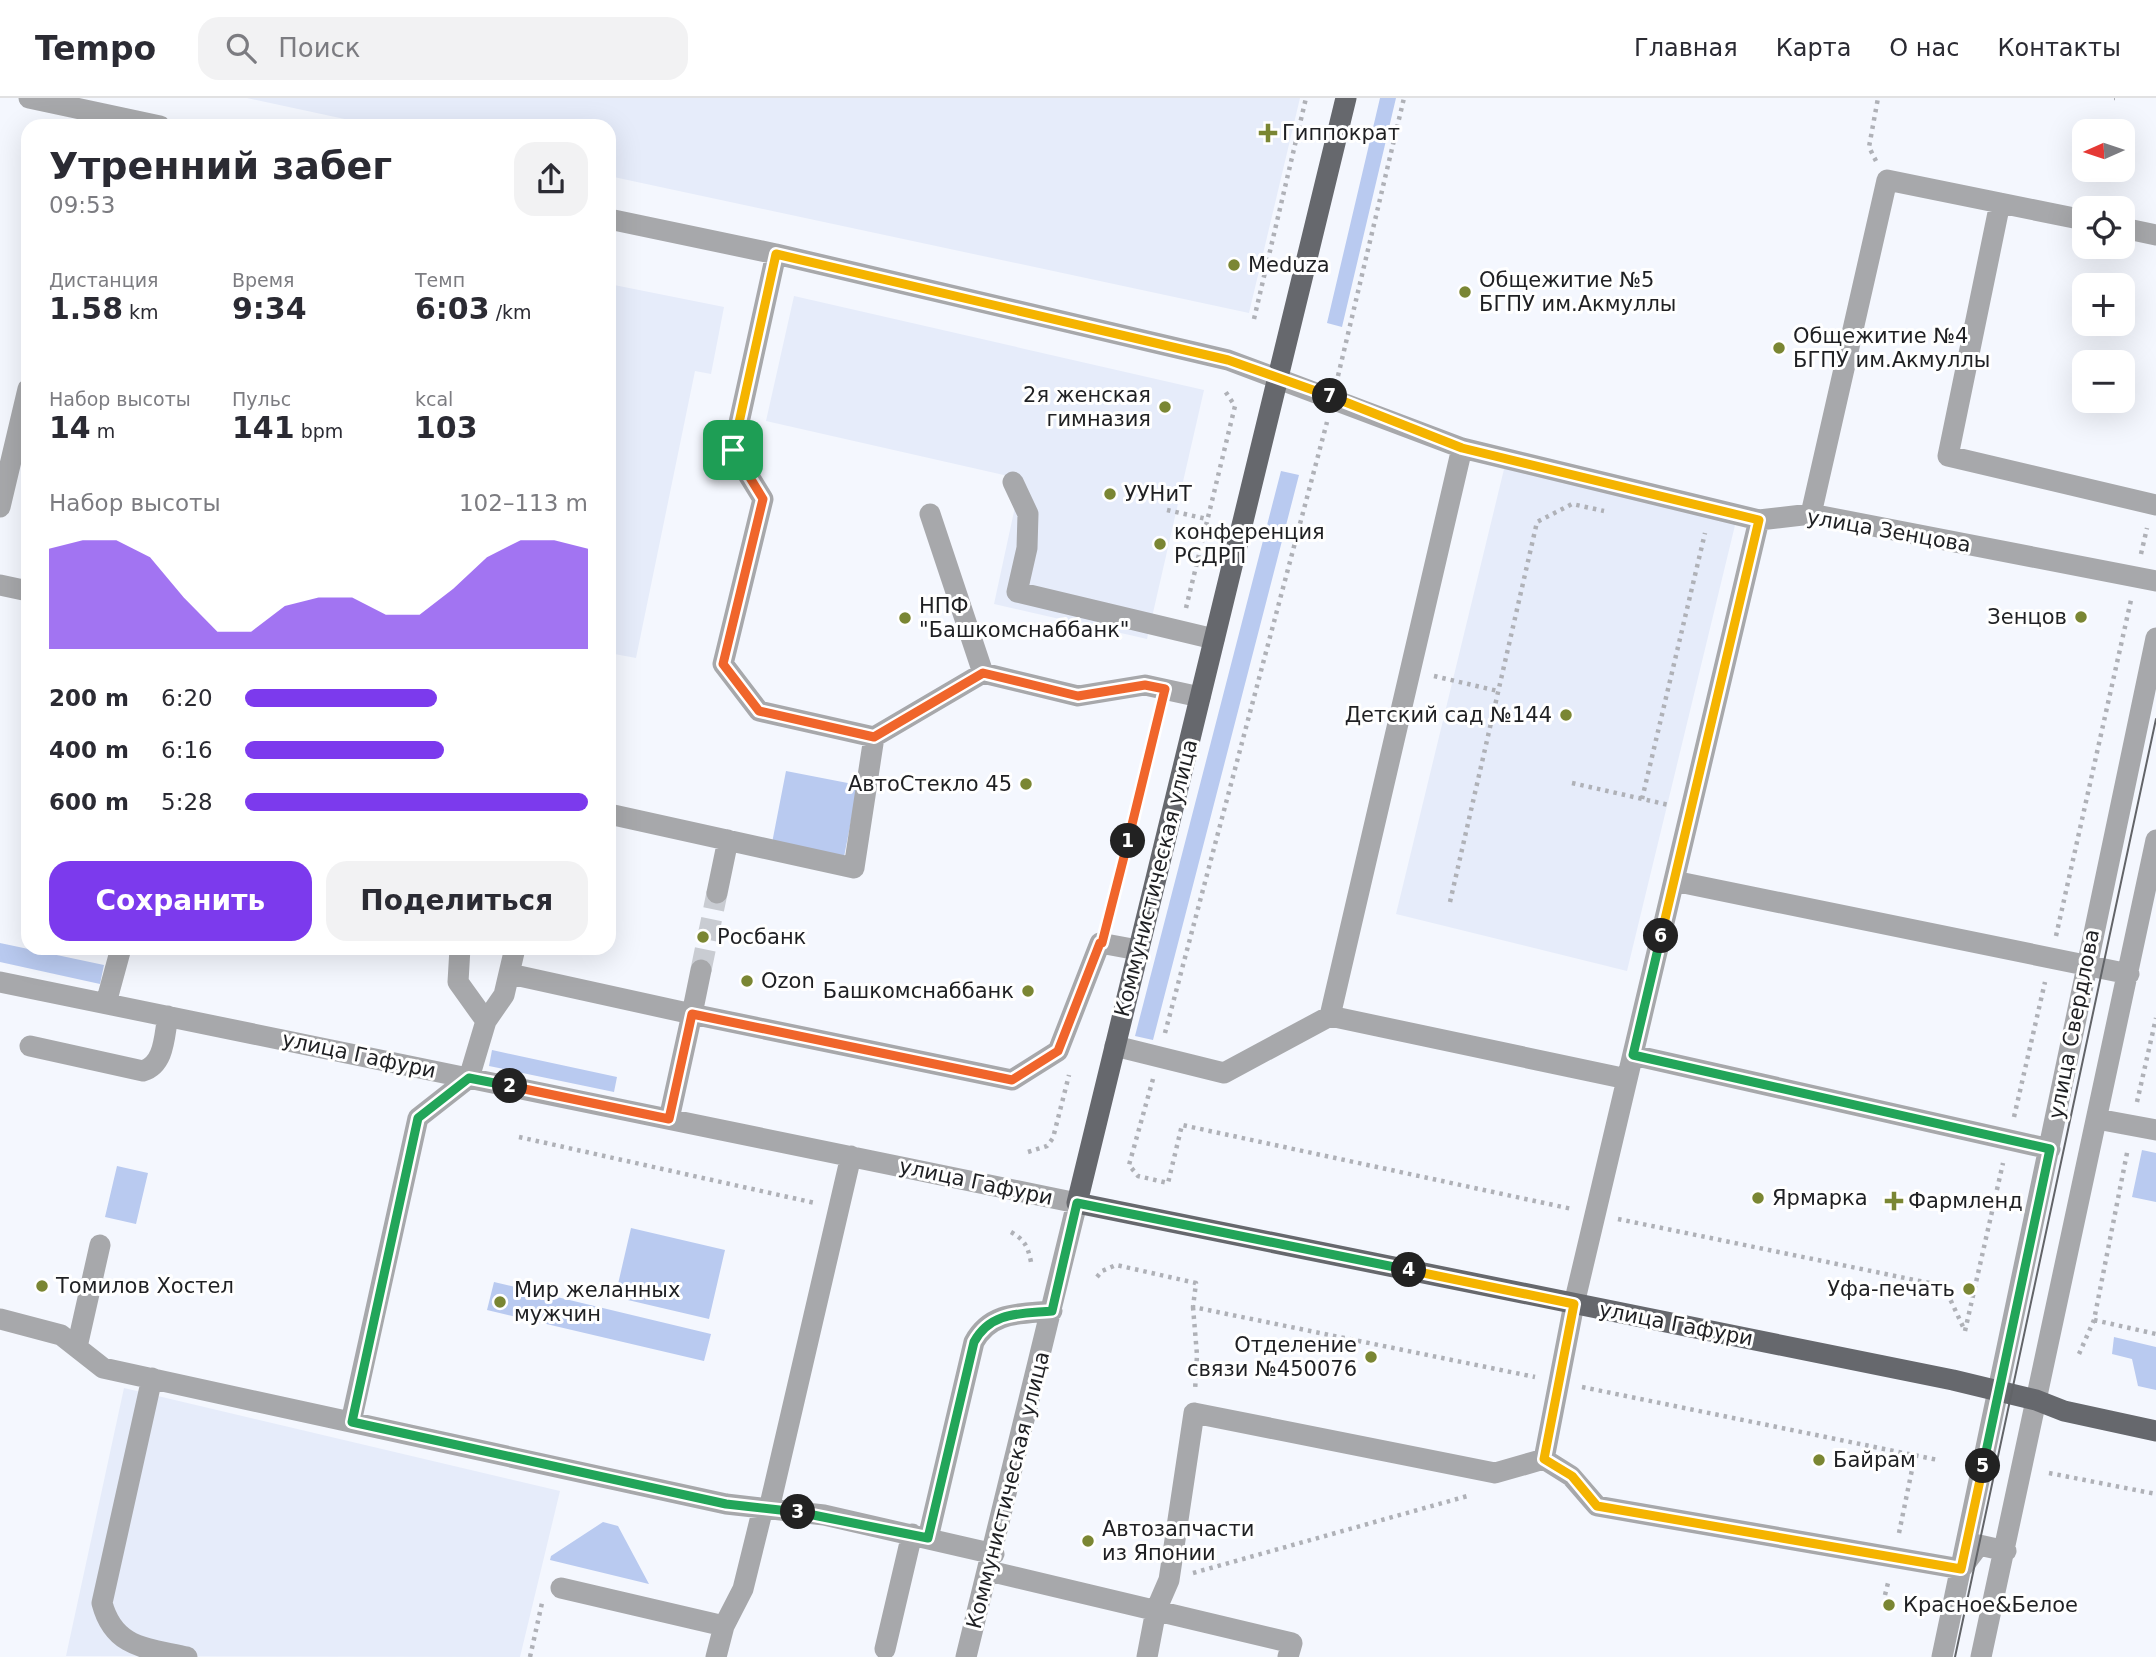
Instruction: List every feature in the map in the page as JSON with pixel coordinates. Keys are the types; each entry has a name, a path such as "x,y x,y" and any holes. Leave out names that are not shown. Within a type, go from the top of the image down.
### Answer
{"main road":[{"name":"Коммунистическая улица","path":"1077,1203 1346,98"},
{"name":"улица Гафури","path":"1077,1203 1999,1391 2036,1400 2064,1411 2156,1431"}],"street":[{"path":"29,98 127,119"},
{"path":"1811,514 1887,180 2072,218"},
{"path":"2000,203 1948,456 2154,504"},
{"name":"улица Зенцова","path":"616,220 776,254 1228,360 1333,397 1462,448 1759,520 1811,514 2146,579"},
{"path":"2135,230 2156,234"},
{"path":"776,254 733,450 756,506 723,664 759,711 874,737 983,673 1076,701 1116,689 1145,685 1200,697"},
{"path":"0,506 21,418"},
{"path":"1330,1016 1462,448"},
{"path":"1013,482 1028,514 1027,548 1017,593 1214,639"},
{"path":"930,514 983,673"},
{"path":"1544,1459 1574,1304 1759,520"},
{"path":"0,585 21,590"},
{"name":"улица Свердлова","path":"1942,1657 2156,638"},
{"path":"616,816 853,868 874,737"},
{"path":"718,893 728,840"},
{"name":"улица Свердлова","path":"1981,1657 2006,1551 2156,840"},
{"path":"1674,881 2129,974"},
{"path":"510,974 1012,1080 1058,1051 1100,943 1139,950"},
{"path":"106,1003 119,955"},
{"path":"460,955 458,982 486,1021"},
{"path":"352,1422 418,1118 469,1078 486,1021 503,999 514,955"},
{"path":"669,1119 701,970"},
{"name":"улица Гафури","path":"0,982 1077,1203"},
{"path":"30,1045 143,1071 160,1058 169,1016"},
{"path":"1115,1046 1224,1073 1330,1016 1627,1079"},
{"path":"1633,1055 2050,1149"},
{"path":"2097,1119 2156,1130"},
{"path":"716,1657 724,1626 743,1589 766,1508 851,1156"},
{"name":"Коммунистическая улица","path":"967,1657 1077,1203"},
{"path":"77,1347 100,1245"},
{"path":"885,1649 920,1536 974,1342 983,1327 999,1317 1052,1311"},
{"path":"0,1319 52,1331 103,1368 726,1504 815,1514 920,1536 992,1562 1156,1610 1292,1643 1288,1657"},
{"path":"152,1378 102,1603 106,1618 123,1639 133,1644 187,1657"},
{"path":"1147,1657 1156,1610 1169,1580 1194,1413 1495,1473 1544,1459 1572,1476 1597,1506 1893,1559 1961,1569 1979,1545 2006,1551"},
{"path":"561,1588 724,1626"}],"path":[{"path":"1254,319 1306,98"},
{"path":"1404,98 1333,397 1129,1165 1138,1176 1168,1183 1182,1125 1944,1286 1965,1331 2051,959 2146,579 2154,504"},
{"path":"1878,98 1869,147 1887,180"},
{"path":"1180,630 1235,406 1223,388"},
{"path":"1450,902 1536,522 1572,504 1612,513"},
{"path":"1167,510 1208,519"},
{"path":"1642,799 1707,533 1694,530"},
{"path":"1412,670 1498,691"},
{"path":"1102,943 1165,689"},
{"path":"1572,783 1690,810"},
{"path":"2079,1354 2094,1320 2156,1018"},
{"path":"1028,1152 1047,1146 1053,1138 1069,1073"},
{"path":"519,1137 839,1209"},
{"path":"1011,1232 1021,1238 1028,1248 1031,1262"},
{"path":"1097,1277 1102,1271 1116,1265 1196,1283"},
{"path":"1193,1307 1197,1355 1194,1413"},
{"path":"2094,1320 2156,1334"},
{"path":"1885,1595 1915,1455"},
{"path":"2049,1474 2156,1494"},
{"path":"1169,1580 1477,1494"},
{"path":"530,1657 545,1591 552,1586 561,1588"}],"shaded area":[{"path":"247,98 1300,98 1249,313 616,177 616,119 344,119"},
{"path":"1380,98 1396,98 1342,327 1327,323"},
{"path":"616,285 724,307 711,374 695,371 636,658 616,654"},
{"path":"794,296 1204,390 1147,639 994,604 1021,479 766,421"},
{"name":"Детский сад №144","path":"1506,461 1737,517 1627,971 1396,914"},
{"path":"1281,471 1299,475 1153,1040 1135,1036"},
{"path":"786,771 858,785 844,857 772,843"},
{"path":"0,943 21,947 21,955 57,955 104,965 100,984 0,962"},
{"path":"492,1050 617,1077 614,1092 489,1066"},
{"path":"2142,1150 2156,1153 2156,1202 2132,1197"},
{"path":"117,1166 148,1173 136,1224 105,1217"},
{"path":"631,1228 725,1250 709,1319 615,1297"},
{"path":"494,1282 711,1334 704,1361 487,1310"},
{"path":"2114,1337 2156,1347 2156,1390 2138,1386 2132,1359 2112,1354"},
{"path":"124,1388 560,1491 520,1657 66,1656"},
{"path":"603,1522 618,1526 649,1584 550,1560 551,1556"}],"tunnel":[{"path":"701,970 717,893"}],"tram line":[{"path":"1955,1657 2156,719"}],"place":[{"name":"Гиппократ","path":"1268,133"},
{"name":"Meduza","path":"1234,265"},
{"name":"Общежитие №5 БГПУ им.Акмуллы","path":"1465,292"},
{"name":"Общежитие №4 БГПУ им.Акмуллы","path":"1779,348"},
{"name":"2я женская гимназия","path":"1165,407"},
{"name":"УУНиТ","path":"1110,494"},
{"name":"конференция РСДРП","path":"1160,544"},
{"name":"Зенцов","path":"2081,617"},
{"name":"НПФ \"Башкомснаббанк\"","path":"905,618"},
{"name":"Детский сад №144","path":"1566,715"},
{"name":"АвтоСтекло 45","path":"1026,784"},
{"name":"Росбанк","path":"703,937"},
{"name":"Ozon","path":"747,981"},
{"name":"Башкомснаббанк","path":"1028,991"},
{"name":"Ярмарка","path":"1758,1198"},
{"name":"Фармленд","path":"1894,1201"},
{"name":"Томилов Хостел","path":"42,1286"},
{"name":"Уфа-печать","path":"1969,1289"},
{"name":"Мир желанных мужчин","path":"500,1302"},
{"name":"Отделение связи №450076","path":"1371,1357"},
{"name":"Байрам","path":"1819,1460"},
{"name":"Автозапчасти из Японии","path":"1088,1541"},
{"name":"Красное&Белое","path":"1889,1605"}],"route":[{"path":"776,254 1228,360 1333,397 1462,448 1759,520 1633,1055 2050,1149 1961,1569 1597,1506 1572,1476 1544,1459 1561,1383 1574,1304 1077,1203 1052,1311 999,1317 983,1327 974,1342 928,1538 815,1514 726,1504 352,1422 418,1118 469,1078 669,1119 692,1014 1012,1080 1058,1051 1102,943 1165,689 1145,685 1122,691 1078,696 983,673 874,737 759,711 723,664 763,499 733,450 776,254"}]}
